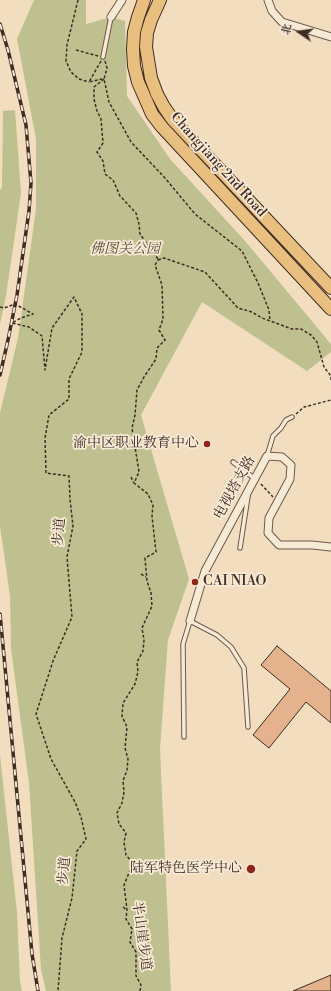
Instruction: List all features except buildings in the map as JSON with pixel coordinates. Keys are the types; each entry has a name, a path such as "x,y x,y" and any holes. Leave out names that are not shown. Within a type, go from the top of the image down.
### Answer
{"main road":[{"name":"Changjiang 2nd Road","path":"144,0 138,17 133,43 134,66 138,82 152,114 162,127 331,310"},
{"name":"Changjiang 2nd Road","path":"160,0 147,33 146,47 151,78 157,94 173,120 331,288"}],"street":[{"path":"110,17 122,0"},
{"path":"268,0 272,11 282,22 331,37"},
{"name":"电视塔支路","path":"190,621 205,571 268,456 282,457 291,465 290,479 269,518 268,533 279,545 312,545 331,547"}],"lane":[{"path":"103,57 110,17"},
{"path":"268,456 273,436 286,420 292,417"},
{"path":"233,462 255,478"},
{"path":"240,548 249,490"},
{"path":"184,737 183,644 190,621 217,635 231,647 244,668 248,727"}],"path":[{"path":"78,0 67,45 66,61 71,72 79,79 89,82 104,79"},
{"path":"76,50 103,57"},
{"path":"89,82 103,57"},
{"path":"103,57 108,68 104,79 94,87 94,99 101,119 103,143 97,152 103,161 105,174 113,180 120,196 136,212 140,234 158,260"},
{"path":"104,79 109,102 130,142 165,178 195,214 242,251 258,283 269,310 270,321"},
{"path":"134,483 139,472 132,428 135,415 137,390 156,359 157,348 165,340 159,330 163,319 162,285 155,265 158,260 164,258 205,272 238,308 252,312 270,321 292,329 301,329 311,335 317,342 324,367 331,376 331,380"},
{"name":"步道","path":"0,307 4,308 15,304 33,314 12,323 29,327 42,336 45,370 52,328 74,297 82,314 82,352 69,379 70,399 50,415 45,438 46,473 69,476 73,526 68,557 72,617 53,661 36,714 51,759 75,802 81,817 86,839 77,851 72,898 62,938 58,991"},
{"path":"292,417 304,408 331,400"},
{"path":"131,477 134,483"},
{"path":"255,478 278,501"},
{"name":"半山崖步道","path":"134,483 148,494 152,505 156,552 145,558 146,578 152,593 152,606 142,628 144,640 143,652 137,662 138,672 135,684 123,703 122,716 128,727 125,748 128,759 127,770 123,781 124,792 122,803 117,813 119,824 126,833 124,842 126,855 133,863 124,885 127,910 126,919 132,929 130,942 136,952 136,976 140,985 140,991"},
{"path":"142,574 146,578"},
{"path":"123,907 127,910"}],"green space":[{"name":"佛图关公园","path":"34,0 86,0 86,24 111,17 125,21 127,96 170,159 246,242 331,344 331,352 307,371 202,302 141,415 189,579 168,640 160,749 171,991 46,991 41,970 29,783 11,649 10,596 0,526 0,413 18,338 36,209 36,139 17,39"},
{"path":"15,110 21,193 6,296 0,324 0,190 2,187 3,111"},
{"path":"0,755 17,912 20,981 22,991 0,991"}],"railway":[{"path":"0,24 8,50 26,125 31,183 29,211 17,295 0,375"},
{"path":"0,614 32,954 38,991"}],"place":[{"name":"渝中区职业教育中心","path":"207,444"},
{"name":"CAI NIAO","path":"195,582"},
{"name":"陆军特色医学中心","path":"251,869"}]}
